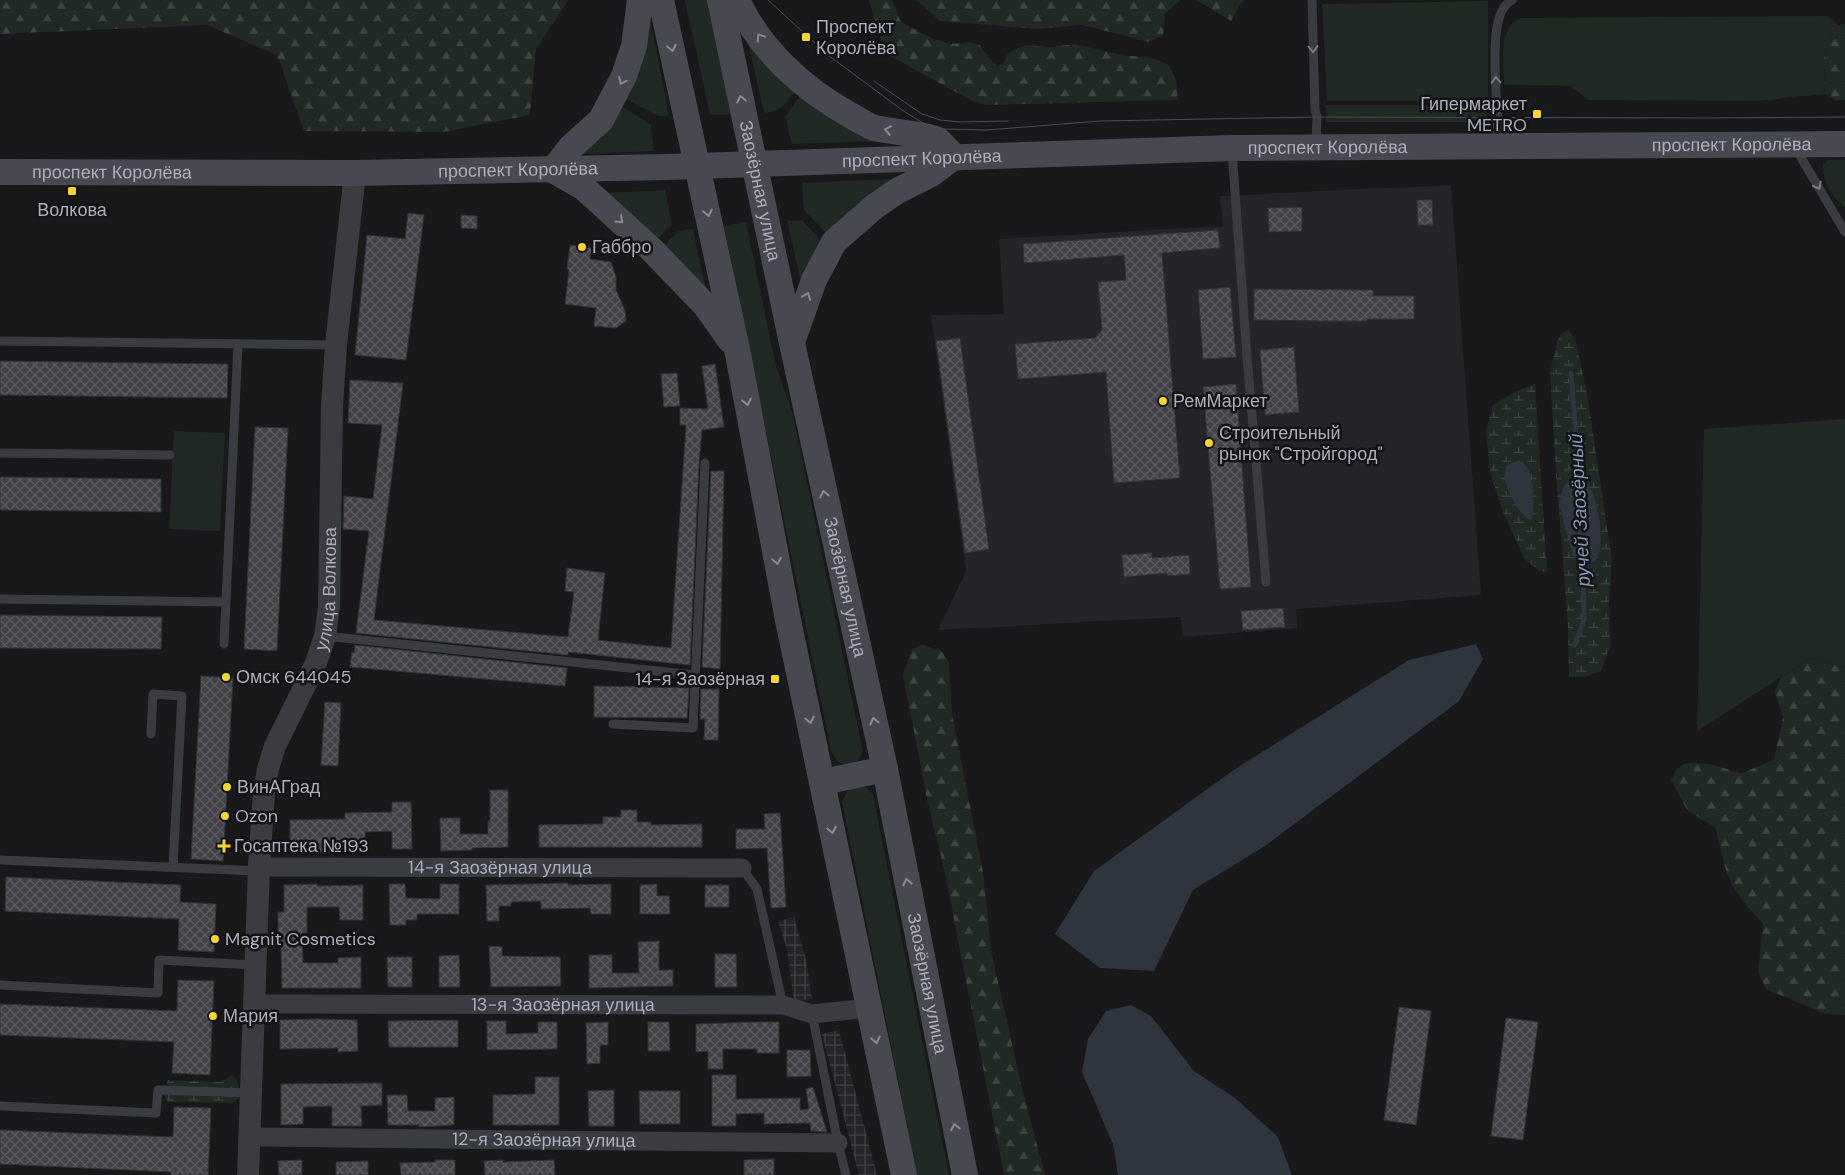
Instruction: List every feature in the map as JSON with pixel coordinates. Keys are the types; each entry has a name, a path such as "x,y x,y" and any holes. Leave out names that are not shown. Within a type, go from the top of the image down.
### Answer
{"main road":[{"path":"640,0 634,46 624,76 601,120 570,148 553,170 584,188 652,250 706,305 717,319 738,354"},
{"path":"662,0 738,354 788,620 904,1175"},
{"name":"Заозёрная улица","path":"720,0 885,769 965,1175"},
{"path":"737,0 741,10 765,45 783,66 804,85 834,107 872,127 936,139 954,157 931,174 897,191 874,207 834,242 814,280 792,342"},
{"name":"проспект Королёва","path":"0,172 355,173 553,170 1232,148 1845,144"},
{"path":"823,782 885,769"}],"street":[{"name":"улица Волкова","path":"248,1175 259,869 264,793 268,769 275,746 304,689 325,636 329,607 332,406 336,345 355,173"},
{"name":"14-я Заозёрная улица","path":"259,869 742,868"},
{"name":"13-я Заозёрная улица","path":"254,1004 783,1005 812,1014 869,1008"},
{"name":"12-я Заозёрная улица","path":"249,1137 838,1142"}],"lane":[{"path":"1312,0 1315,110 1317,117 1316,147"},
{"path":"1496,146 1498,118 1496,110 1495,43 1499,16 1508,2 1512,0"},
{"path":"1793,144 1845,232"},
{"path":"1232,148 1266,582"},
{"path":"0,341 336,345"},
{"path":"224,644 238,344"},
{"path":"0,453 170,455"},
{"path":"613,724 694,728 705,463"},
{"path":"0,599 226,602"},
{"path":"325,636 695,675"},
{"path":"151,734 153,694 182,696 173,867"},
{"path":"0,860 259,869"},
{"path":"742,868 756,889 783,1005"},
{"path":"0,985 158,993 159,960 256,965"},
{"path":"812,1014 846,1175"},
{"path":"0,1106 156,1113 158,1090 251,1093"}],"shaded area":[{"name":"Строительный рынок \"Стройгород\"","path":"1451,185 1481,595 1296,609 1297,628 1183,637 1181,617 938,630 966,571 931,315 1004,314 999,239 1223,226 1220,196"},
{"path":"794,917 806,959 812,999 794,1002 787,950 778,921"},
{"path":"839,1030 877,1175 859,1175 822,1034"}],"green space":[{"path":"0,0 568,1 536,49 530,115 443,132 304,131 277,55 207,25 0,34"},
{"path":"685,0 709,0 732,114 710,115"},
{"path":"869,0 892,0 901,22 933,39 951,44 969,42 980,45 993,63 998,66 1003,63 1009,52 1026,45 1051,47 1075,44 1122,55 1152,58 1169,65 1176,80 1178,100 987,105 974,102 885,53"},
{"path":"916,0 1181,0 1165,13 1163,35 1149,42 1082,25 1037,29 940,21"},
{"path":"1196,0 1243,0 1231,21"},
{"path":"1488,1 1488,101 1327,101 1322,4"},
{"path":"1828,16 1838,25 1845,24 1845,26 1834,30 1824,55 1825,94 1757,101 1589,100 1570,86 1504,85 1503,47 1505,38 1513,23 1520,18"},
{"path":"650,18 669,116 658,116 624,98"},
{"path":"1845,26 1845,100 1835,100 1825,94 1824,55 1834,30"},
{"path":"747,38 795,92 782,107 774,111 764,113"},
{"path":"800,96 880,141 792,144 785,117"},
{"path":"620,105 651,125 654,151 581,154"},
{"path":"1326,105 1487,105 1487,122 1327,122"},
{"path":"1828,160 1845,160 1845,208 1832,194 1826,184 1823,165"},
{"path":"910,178 828,235 804,210 802,183"},
{"path":"665,190 672,225 655,240 606,193"},
{"path":"802,220 823,242 801,283 787,221"},
{"path":"746,222 776,367 792,411 863,751 856,762 847,765 838,761 831,750 724,226"},
{"path":"693,229 707,295 662,247 679,231"},
{"path":"1568,330 1575,338 1587,394 1612,560 1609,604 1610,646 1601,671 1585,677 1569,677 1568,627 1550,373 1557,342 1561,334"},
{"path":"1535,384 1547,572 1539,571 1524,558 1503,512 1490,472 1486,430 1493,405 1515,392"},
{"path":"1845,419 1845,668 1811,658 1697,731 1704,429"},
{"path":"174,431 225,433 220,531 169,529"},
{"path":"921,645 941,650 949,663 952,714 983,872 992,956 1022,1088 1045,1175 1004,1175 944,868 928,804 903,675 912,649"},
{"path":"1811,658 1845,668 1845,1015 1825,1014 1766,989 1758,972 1763,924 1742,900 1732,884 1720,850 1716,828 1687,810 1671,780 1677,769 1686,763 1709,764 1742,773 1774,760 1783,717 1775,692 1780,678"},
{"path":"864,786 873,794 949,1175 917,1175 842,801 849,788"},
{"path":"232,1075 237,1081 241,1096 233,1103 168,1102 163,1093 168,1080 221,1082"}],"water":[{"path":"1520,460 1529,471 1533,488 1534,506 1531,521 1523,515 1515,504 1505,481 1506,465"},
{"path":"1571,479 1588,483 1597,509 1601,542 1600,551 1596,559 1588,565 1573,556 1559,505 1563,487"},
{"path":"1476,644 1483,659 1459,701 1265,846 1193,890 1154,971 1100,968 1055,934 1094,871 1235,769 1409,660"},
{"path":"1131,1005 1151,1016 1194,1071 1235,1098 1278,1137 1292,1175 1118,1175 1113,1144 1082,1072 1088,1039 1106,1011"}],"building":[{"path":"1417,200 1432,200 1433,225 1418,225"},
{"path":"1302,207 1302,231 1269,232 1268,208"},
{"path":"408,213 424,215 406,360 355,355 367,235 405,239"},
{"path":"461,215 477,216 477,229 461,228"},
{"path":"1218,230 1220,248 1162,253 1180,478 1114,483 1106,372 1018,379 1015,344 1095,338 1102,330 1098,282 1126,280 1124,255 1024,263 1023,244"},
{"path":"570,245 592,248 590,259 611,262 616,277 616,290 625,310 626,321 616,328 594,326 596,308 565,304"},
{"path":"1230,287 1236,357 1203,359 1198,290"},
{"path":"1254,289 1373,290 1373,296 1414,296 1414,319 1367,319 1367,321 1254,320"},
{"path":"960,338 989,549 965,553 936,341"},
{"path":"1294,347 1299,412 1265,415 1260,350"},
{"path":"0,361 228,364 227,398 0,395"},
{"path":"715,364 724,427 702,430 690,665 568,652 568,655 356,633 369,531 343,529 344,496 373,499 382,425 348,423 350,380 403,383 374,620 568,637 574,592 565,591 567,568 605,573 598,640 671,648 686,425 680,425 680,408 708,409 702,366"},
{"path":"677,373 680,406 664,407 661,374"},
{"path":"1236,384 1251,587 1220,589 1203,387"},
{"path":"255,427 288,428 277,651 244,649"},
{"path":"711,471 724,471 720,669 702,667"},
{"path":"0,477 161,479 161,512 0,510"},
{"path":"1152,553 1152,558 1189,555 1190,574 1167,576 1167,573 1124,577 1122,555"},
{"path":"1283,608 1285,627 1243,630 1241,611"},
{"path":"0,615 162,617 161,649 0,648"},
{"path":"355,645 567,668 565,686 350,667"},
{"path":"201,676 233,678 223,861 191,859"},
{"path":"594,686 689,688 687,718 594,717"},
{"path":"701,689 719,689 718,740 704,740 705,719 700,719"},
{"path":"325,702 341,703 338,766 321,765"},
{"path":"490,790 508,790 508,847 441,851 440,818 460,818 460,834 488,834"},
{"path":"392,802 411,802 412,849 392,849 392,831 365,832 365,851 290,853 290,820 345,819 345,813 392,812"},
{"path":"621,810 637,810 637,822 651,822 651,825 702,824 702,847 539,847 539,825 603,824 603,817 621,817"},
{"path":"780,813 786,907 771,908 767,848 736,849 736,829 765,829 764,814"},
{"path":"6,877 181,885 180,902 216,904 214,952 178,950 179,919 5,911"},
{"path":"568,883 568,885 611,884 611,914 591,914 590,908 541,909 541,901 511,902 511,906 499,906 499,921 487,921 486,885"},
{"path":"317,884 317,886 363,885 363,920 340,920 339,907 307,907 307,933 302,933 303,963 338,963 338,958 361,957 361,988 282,988 281,947 278,947 278,912 284,912 284,885"},
{"path":"389,884 405,884 406,898 440,899 440,884 459,884 459,914 417,914 417,920 406,920 406,925 390,925"},
{"path":"657,884 657,896 669,896 670,914 640,914 640,885"},
{"path":"705,885 729,885 729,907 705,907"},
{"path":"659,941 659,970 673,970 673,986 589,988 589,955 612,955 612,973 639,973 638,942"},
{"path":"489,946 502,947 502,956 560,957 561,986 491,987"},
{"path":"715,954 736,954 737,987 715,987"},
{"path":"459,955 460,987 439,987 439,956"},
{"path":"387,957 412,957 412,987 388,987"},
{"path":"178,980 214,981 210,1075 172,1073 174,1042 0,1035 0,1004 177,1011"},
{"path":"1399,1007 1431,1011 1416,1125 1384,1120"},
{"path":"1506,1018 1538,1022 1523,1140 1491,1136"},
{"path":"280,1020 357,1020 358,1051 338,1052 338,1048 280,1049"},
{"path":"458,1020 458,1047 389,1047 388,1021"},
{"path":"487,1021 506,1021 506,1034 538,1033 538,1022 557,1022 557,1049 487,1050"},
{"path":"608,1022 608,1045 600,1045 600,1063 587,1064 586,1023"},
{"path":"648,1022 669,1022 670,1051 648,1051"},
{"path":"779,1022 779,1053 757,1053 757,1049 723,1049 723,1069 708,1069 708,1051 696,1052 696,1024"},
{"path":"787,1050 810,1050 811,1076 787,1077"},
{"path":"712,1075 736,1075 736,1099 800,1098 800,1110 809,1109 806,1089 813,1087 827,1132 811,1131 810,1123 764,1124 764,1113 736,1114 736,1126 712,1126"},
{"path":"535,1077 559,1077 559,1125 493,1125 493,1095 535,1094"},
{"path":"382,1083 382,1105 361,1106 362,1126 332,1126 332,1106 303,1107 303,1124 281,1125 281,1084"},
{"path":"614,1090 614,1126 589,1126 588,1091"},
{"path":"639,1091 680,1091 680,1124 640,1124"},
{"path":"387,1095 407,1095 408,1111 435,1111 435,1098 454,1097 454,1125 419,1127 419,1125 388,1125"},
{"path":"174,1107 211,1108 208,1175 171,1175 171,1172 0,1164 0,1130 173,1137"},
{"path":"774,1159 774,1175 744,1175 744,1160"},
{"path":"302,1160 302,1175 279,1175 278,1161"},
{"path":"435,1160 455,1160 455,1175 401,1175 400,1163 435,1162"},
{"path":"503,1160 503,1162 554,1160 555,1175 485,1175 484,1161"},
{"path":"368,1161 368,1175 336,1175 336,1162"}],"waterway":[{"name":"ручей Заозёрный","path":"1571,373 1580,487"},
{"name":"ручей Заозёрный","path":"1575,645 1584,619 1583,555"}],"tram line":[{"path":"768,0 828,55 902,110 921,122 941,129 987,130 1100,121 1317,117 1845,117"},
{"path":"874,81 922,114 940,120 960,122 1008,121"},
{"path":"1433,110 1513,111"}],"place":[{"name":"Проспект Королёва","path":"806,37"},
{"name":"Гипермаркет METRO","path":"1537,114"},
{"name":"Волкова","path":"72,191"},
{"name":"Габбро","path":"582,247"},
{"name":"РемМаркет","path":"1163,401"},
{"name":"Строительный рынок \"Стройгород\"","path":"1209,443"},
{"name":"Омск 644045","path":"226,677"},
{"name":"14-я Заозёрная","path":"775,679"},
{"name":"ВинАГрад","path":"227,787"},
{"name":"Ozon","path":"225,816"},
{"name":"Госаптека №193","path":"224,846"},
{"name":"Magnit Cosmetics","path":"215,939"},
{"name":"Мария","path":"213,1016"}]}
